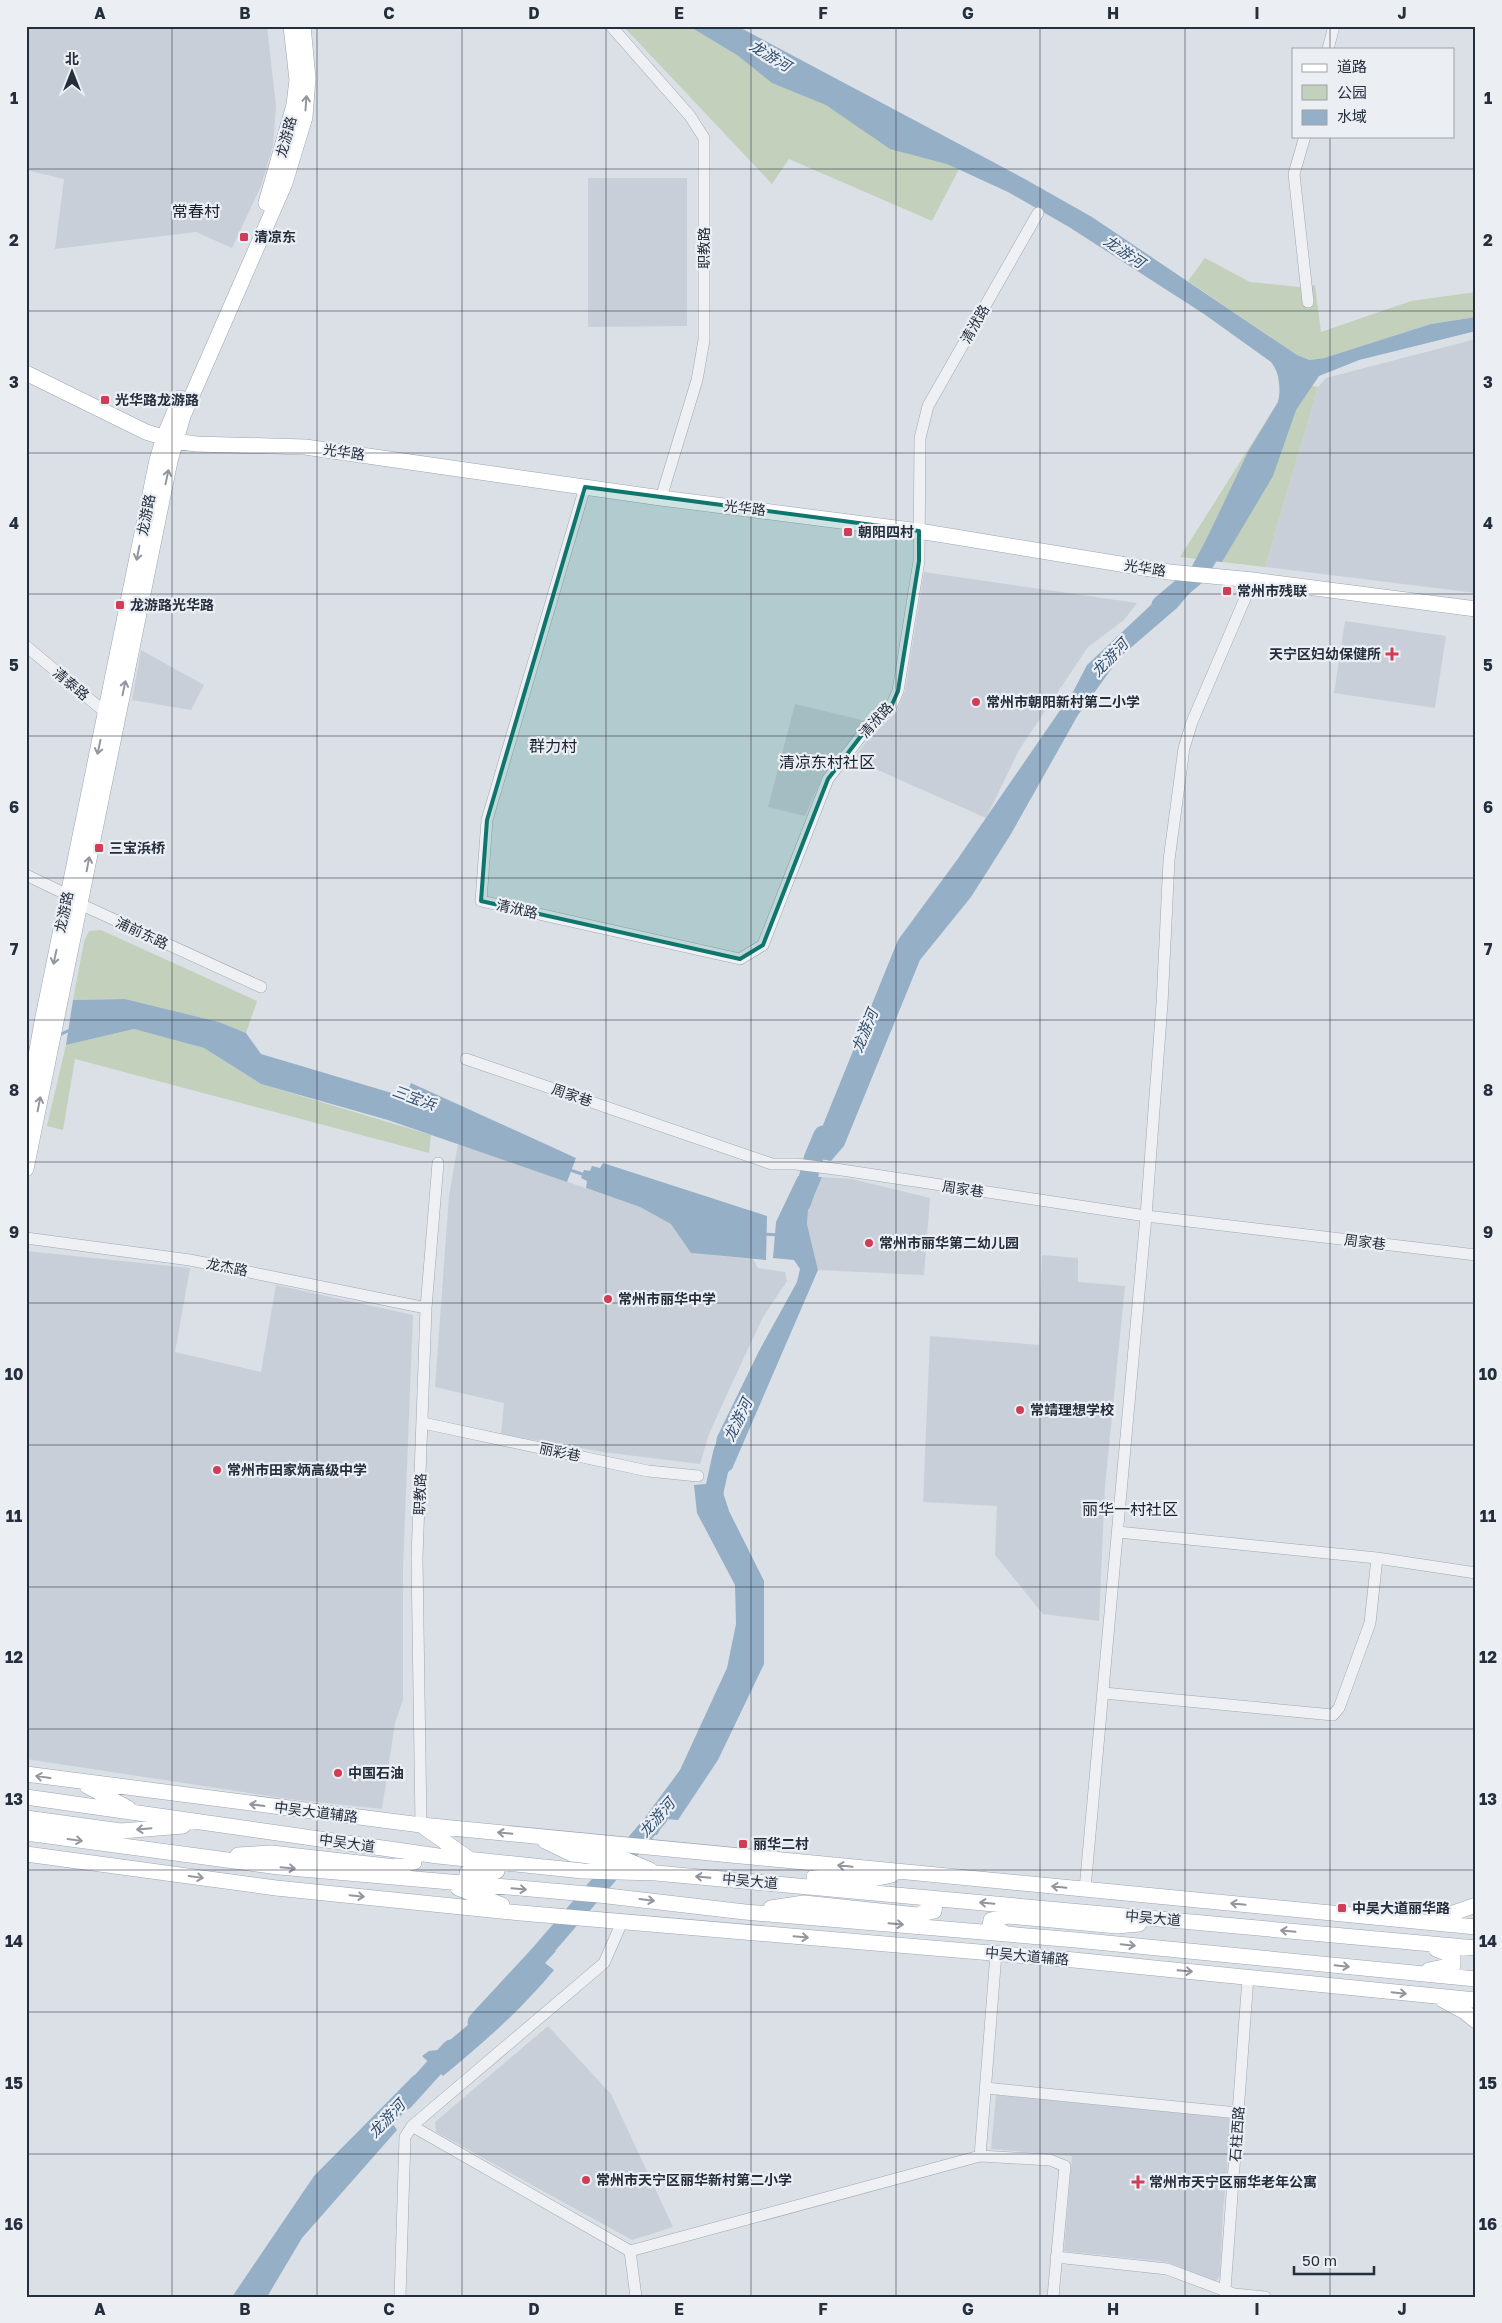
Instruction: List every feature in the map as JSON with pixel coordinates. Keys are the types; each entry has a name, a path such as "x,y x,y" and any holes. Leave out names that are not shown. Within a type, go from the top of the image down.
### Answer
{"main road":[{"name":"龙游路","path":"26,1169 56,1015 74,899 169,439 271,192 294,105 297,80 291,26"},
{"name":"龙游路","path":"169,439 183,416 285,183 305,117 308,78 303,26"},
{"name":"光华路","path":"26,372 146,432 196,444 305,447 661,498 919,531 1169,572 1253,580 1476,609"},
{"name":"龙游路","path":"26,1111 42,1022 74,899"},
{"name":"中吴大道辅路","path":"26,1774 421,1825 906,1872"},
{"path":"78,1781 139,1814"},
{"name":"中吴大道","path":"26,1798 402,1851 583,1871 656,1873 762,1882 1476,1948"},
{"path":"26,1818 120,1831 210,1824"},
{"path":"421,1825 469,1859"},
{"name":"中吴大道","path":"26,1833 279,1867 599,1895 745,1912 1036,1936 1476,1979"},
{"path":"535,1836 572,1854 626,1860 656,1873"},
{"path":"129,1868 207,1858 271,1853 395,1867 414,1862 414,1858 402,1851"},
{"path":"26,1854 276,1888 521,1913"},
{"path":"479,1885 467,1878 467,1873 478,1870 533,1874 583,1871"},
{"path":"762,1882 800,1876 864,1881 906,1872 1476,1928"},
{"path":"440,1882 521,1913"},
{"path":"1126,1893 1210,1924"},
{"path":"745,1912 804,1903 917,1915 934,1911 935,1904 917,1897"},
{"path":"1352,1937 1426,1922 1472,1909 1476,1905"},
{"name":"中吴大道辅路","path":"521,1913 1132,1966 1476,2000"},
{"path":"1007,1934 990,1926 990,1920 1008,1916 1117,1926 1181,1921"},
{"path":"739,1932 782,1922 828,1928 874,1923"},
{"path":"1036,1936 1063,1948 1100,1952 1132,1966"},
{"path":"1413,1973 1453,1965 1453,1956 1421,1943"},
{"path":"1252,1977 1317,1963"},
{"path":"1434,1996 1466,2012 1476,2021"}],"street":[{"name":"职教路","path":"611,26 690,116 704,138 704,340 696,380 661,498"},
{"path":"1328,48 1334,26"},
{"path":"1304,138 1294,174 1308,302"},
{"name":"清洑路","path":"585,487 487,820 481,901 740,960 763,945 828,779 861,736 891,707 898,691 919,561 920,438 928,406 1038,213"},
{"path":"1085,1889 1146,1216 1162,1004 1170,860 1184,748 1192,722 1253,580"},
{"name":"清泰路","path":"26,646 112,715"},
{"name":"浦前东路","path":"26,875 261,987"},
{"name":"周家巷","path":"466,1059 772,1164 796,1164 842,1170 1146,1216 1476,1255"},
{"name":"职教路","path":"421,1825 417,1558 426,1308 438,1163"},
{"name":"龙杰路","path":"26,1238 190,1260 426,1308"},
{"name":"丽彩巷","path":"423,1423 648,1470 698,1476"},
{"path":"1118,1532 1377,1558 1476,1573"},
{"path":"1104,1693 1333,1715 1340,1708 1370,1623 1377,1558"},
{"path":"400,2297 404,2137 412,2126 604,1963 622,1922"},
{"path":"980,2156 996,1954"},
{"name":"石柱西路","path":"1225,2290 1238,2112 1252,1977"},
{"path":"986,2088 1238,2112"},
{"path":"412,2126 630,2251 980,2156 1050,2160 1065,2166 1052,2297"},
{"path":"630,2251 636,2297"},
{"path":"1056,2257 1167,2269 1234,2294 1265,2297"}],"highlighted area":[{"path":"585,487 919,531 919,561 898,691 891,707 861,736 828,779 763,945 740,959 481,901 487,820"}],"shaded area":[{"path":"26,26 267,26 276,106 273,145 261,186 232,248 196,232 55,249 64,179 26,170"},
{"path":"588,178 687,178 687,326 588,327"},
{"path":"1476,339 1476,593 1265,567 1318,387 1326,378"},
{"name":"常州市朝阳新村第二小学","path":"924,572 1137,603 1124,620 1088,647 1019,750 986,818 853,759 869,738 896,713 905,691"},
{"name":"天宁区妇幼保健所","path":"1345,621 1446,636 1435,708 1334,693"},
{"path":"141,650 204,685 191,710 132,700"},
{"path":"795,704 866,721 823,775 805,816 768,807"},
{"name":"常州市丽华中学","path":"458,1144 640,1207 672,1224 691,1253 753,1259 758,1268 785,1272 787,1281 763,1317 709,1434 700,1464 603,1452 501,1434 504,1403 435,1387 449,1196"},
{"name":"常州市丽华第二幼儿园","path":"822,1177 852,1179 930,1198 924,1275 818,1270 807,1224 808,1210"},
{"name":"常州市田家炳高级中学","path":"26,1251 190,1268 175,1352 261,1372 276,1285 413,1315 403,1567 403,1700 395,1723 382,1809 289,1799 26,1759"},
{"name":"常靖理想学校","path":"1042,1255 1078,1258 1078,1282 1125,1286 1105,1486 1099,1621 1043,1614 995,1555 997,1506 923,1502 930,1336 1039,1345"},
{"name":"常州市天宁区丽华新村第二小学","path":"548,2026 611,2094 673,2227 632,2240 436,2132 435,2122"},
{"name":"常州市天宁区丽华老年公寓","path":"996,2095 1232,2118 1223,2211 1220,2276 1215,2282 1167,2262 1064,2251 1072,2156 991,2149"}],"green space":[{"path":"623,26 714,26 959,169 932,221 789,159 772,184"},
{"path":"1205,258 1250,282 1299,287 1315,285 1321,332 1411,301 1476,292 1476,317 1431,324 1324,358 1311,360 1297,355 1188,281"},
{"path":"1278,378 1318,387 1265,567 1180,557 1278,402 1280,393"},
{"path":"101,930 257,1001 246,1033 219,1022 125,999 73,1000 84,942 89,931"},
{"path":"134,1029 204,1048 261,1084 431,1135 429,1153 75,1059 63,1130 47,1126 66,1045"}],"water":[{"path":"689,26 737,26 1023,178 1092,217 1297,355 1310,360 1324,358 1431,324 1476,317 1476,331 1359,360 1319,376 1296,410 1273,476 1222,562 1197,559 1248,452 1278,402 1279,381 1271,362 1204,314 1069,227 1008,192 947,164 890,149 826,105 772,83 737,55"},
{"path":"1169,588 1193,589 1177,608 1120,657 1078,715 1011,834 971,897 920,960 844,1146 831,1161 810,1157 898,940 957,860 1074,690 1087,665"},
{"path":"125,999 219,1022 246,1033 261,1054 402,1096 407,1092 411,1083 576,1158 567,1182 388,1120 261,1084 204,1048 134,1029 66,1045 73,1000"},
{"path":"603,1163 767,1216 766,1260 691,1253 671,1224 640,1207 586,1188 587,1181 581,1178 584,1170 590,1171 592,1166 600,1168"},
{"path":"798,1176 822,1177 808,1210 807,1224 818,1270 732,1469 723,1476 711,1474 717,1437 759,1351 797,1282 800,1269 794,1260 773,1258 776,1222"},
{"path":"694,1485 721,1486 729,1511 764,1581 764,1664 718,1760 678,1820 666,1819 657,1835 639,1834 651,1820 646,1816 680,1770 727,1668 736,1624 735,1585 697,1513"},
{"path":"540,1949 556,1951 545,1963 554,1970 501,2026 443,2076 422,2056 429,2051 438,2050 517,1984 524,1965"},
{"path":"414,2075 427,2088 393,2124 397,2130 302,2238 267,2297 232,2297 314,2176"}],"waterway":[{"name":"龙游河","path":"1161,605 1199,573 1218,538"},
{"name":"三宝浜","path":"57,1036 72,1029"},
{"name":"三宝浜","path":"26,1050 33,1047"},
{"name":"龙游河","path":"802,1202 813,1159 823,1135"},
{"name":"三宝浜","path":"567,1169 585,1175"},
{"name":"三宝浜","path":"763,1234 779,1235"},
{"name":"龙游河","path":"716,1509 712,1501 723,1451"},
{"name":"龙游河","path":"477,2022 539,1955 659,1816"},
{"name":"龙游河","path":"404,2101 451,2049"}],"place":[{"name":"清凉东","path":"244,237"},
{"name":"光华路龙游路","path":"105,400"},
{"name":"朝阳四村","path":"848,532"},
{"name":"常州市残联","path":"1227,591"},
{"name":"龙游路光华路","path":"120,605"},
{"name":"天宁区妇幼保健所","path":"1392,654"},
{"name":"常州市朝阳新村第二小学","path":"976,702"},
{"name":"三宝浜桥","path":"99,848"},
{"name":"常州市丽华第二幼儿园","path":"869,1243"},
{"name":"常州市丽华中学","path":"608,1299"},
{"name":"常靖理想学校","path":"1020,1410"},
{"name":"常州市田家炳高级中学","path":"217,1470"},
{"name":"中国石油","path":"338,1773"},
{"name":"丽华二村","path":"743,1844"},
{"name":"中吴大道丽华路","path":"1342,1908"},
{"name":"常州市天宁区丽华新村第二小学","path":"586,2180"},
{"name":"常州市天宁区丽华老年公寓","path":"1138,2182"}],"district":[{"name":"常春村","path":"196,211"},
{"name":"群力村","path":"553,746"},
{"name":"清凉东村社区","path":"827,762"},
{"name":"丽华一村社区","path":"1130,1509"}]}
